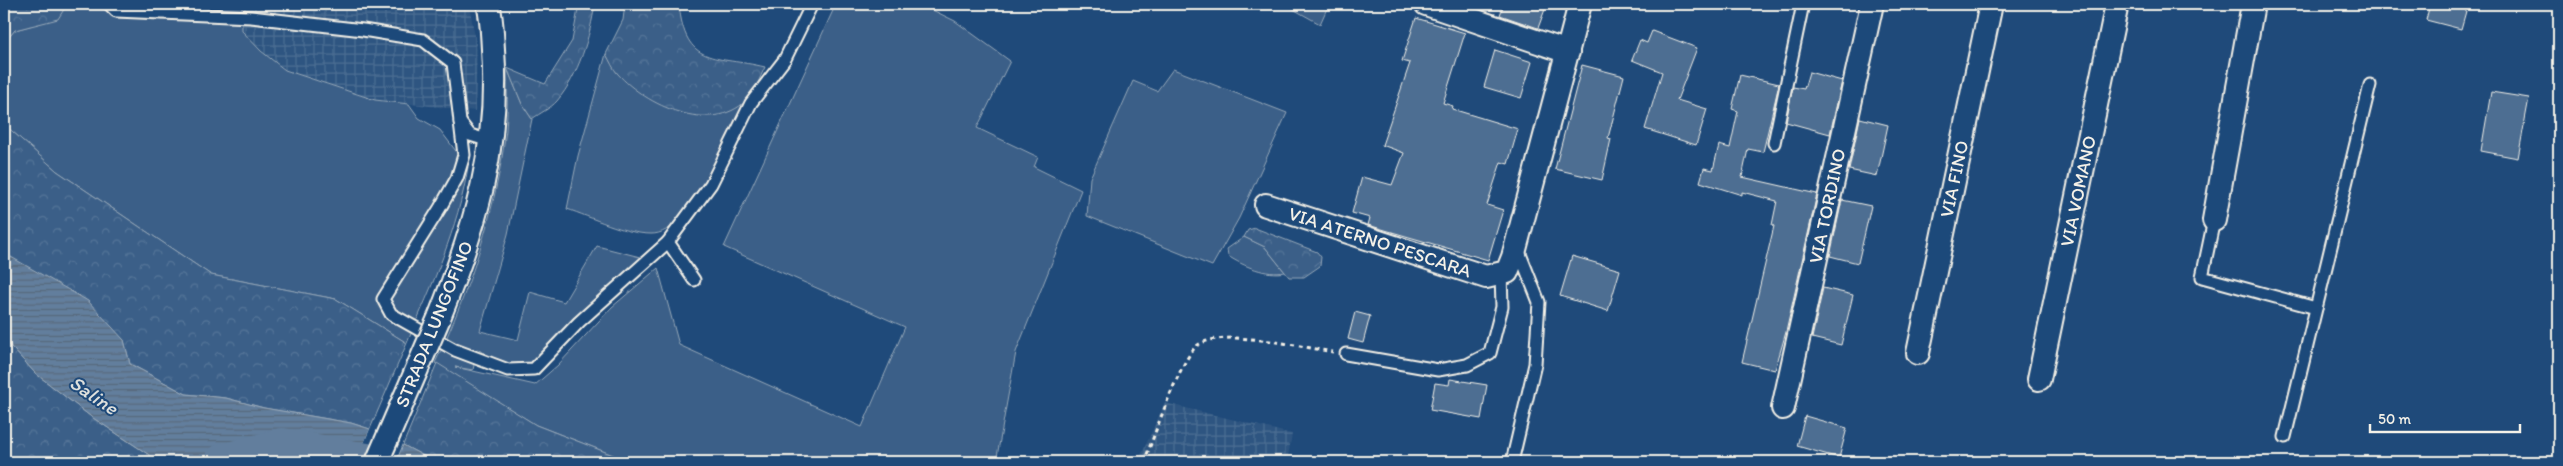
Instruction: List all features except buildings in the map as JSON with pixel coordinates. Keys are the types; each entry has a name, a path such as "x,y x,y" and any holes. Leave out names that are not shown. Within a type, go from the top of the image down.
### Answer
{"street":[{"name":"STRADA LUNGOFINO","path":"377,462 463,258 487,170 495,83 488,4"},
{"path":"1426,4 1568,52"},
{"path":"1500,273 1507,272 1516,245 1580,4"},
{"name":"VIA TORDINO","path":"1783,408 1872,4"},
{"name":"VIA FINO","path":"1918,353 1991,4"},
{"name":"VIA VOMANO","path":"2039,378 2118,4"},
{"path":"2214,220 2253,4"},
{"name":"VIA ATERNO PESCARA","path":"1266,205 1458,269 1486,277 1500,273"}],"lane":[{"path":"110,4 116,11 251,17 423,40 453,63 464,155 457,178 383,299 391,314 456,350 508,370 534,369 579,322 668,242 711,184 751,103 786,59 812,4"},
{"path":"1774,143 1803,4"},
{"path":"2286,437 2370,85"},
{"path":"459,120 470,135 490,141"},
{"path":"2214,220 2202,277 2316,308"},
{"path":"668,242 694,280"},
{"path":"1512,462 1535,364 1539,302 1516,245"},
{"path":"1346,354 1438,370 1468,366 1490,352 1502,307 1500,273"}],"path":[{"path":"1144,462 1182,371 1191,352 1198,345 1221,337 1346,354"}],"shaded area":[{"path":"242,4 469,4 477,49 475,111 375,100 285,70 261,51 242,31"},
{"path":"1165,403 1292,434 1287,462 1138,462"}],"green space":[{"path":"4,4 66,4 66,6 58,19 15,30 4,43"},
{"path":"66,4 242,4 242,31 261,51 285,70 375,100 409,104 419,118 440,130 468,167 464,190 451,235 407,343 336,299 211,275 57,171 4,124 4,43 15,30 33,25"},
{"path":"579,4 595,4 587,42 582,55 565,91 549,108 532,119 522,104 507,68 545,84 572,41"},
{"path":"625,4 679,4 682,25 688,39 696,49 718,59 765,67 750,97 732,110 715,115 697,116 661,105 630,85 616,72 606,54 623,20"},
{"path":"836,4 920,4 955,21 1010,61 977,128 1038,157 1034,167 1081,190 1016,352 996,462 631,462 536,425 435,363 470,278 496,190 506,130 507,68 522,104 532,119 508,234 480,331 518,340 530,292 564,302 597,246 644,258 612,284 541,358 515,365 501,362 477,349 473,370 455,367 535,385 558,365 612,307 658,268 679,345 862,427 905,327 724,247"},
{"path":"1284,4 1329,4 1320,24"},
{"path":"606,54 617,73 747,100 720,157 695,201 681,218 666,230 651,234 630,231 567,209 578,156"},
{"path":"1173,69 1287,113 1239,218 1212,266 1087,216 1090,178 1133,81 1157,91"},
{"path":"4,124 57,171 211,275 336,299 407,343 370,429 351,423 264,408 226,398 186,394 130,364 124,340 4,253"},
{"path":"1255,228 1317,252 1321,257 1320,266 1304,277 1289,277 1265,247 1244,237 1248,230"},
{"path":"1244,237 1265,247 1285,272 1271,273 1255,269 1228,256 1227,249"},
{"path":"4,339 35,373 90,416 160,462 4,462"},
{"path":"437,363 536,425 631,462 435,462 403,445"}],"water":[{"path":"4,253 88,301 124,340 130,364 186,394 226,398 264,408 351,423 370,429 356,462 160,462 90,416 35,373 4,339"},
{"path":"403,445 435,462 396,462"}],"pier":[{"path":"371,427 372,430 358,462 356,462"}],"waterway":[{"name":"Saline","path":"222,462 282,446 372,462"}]}
